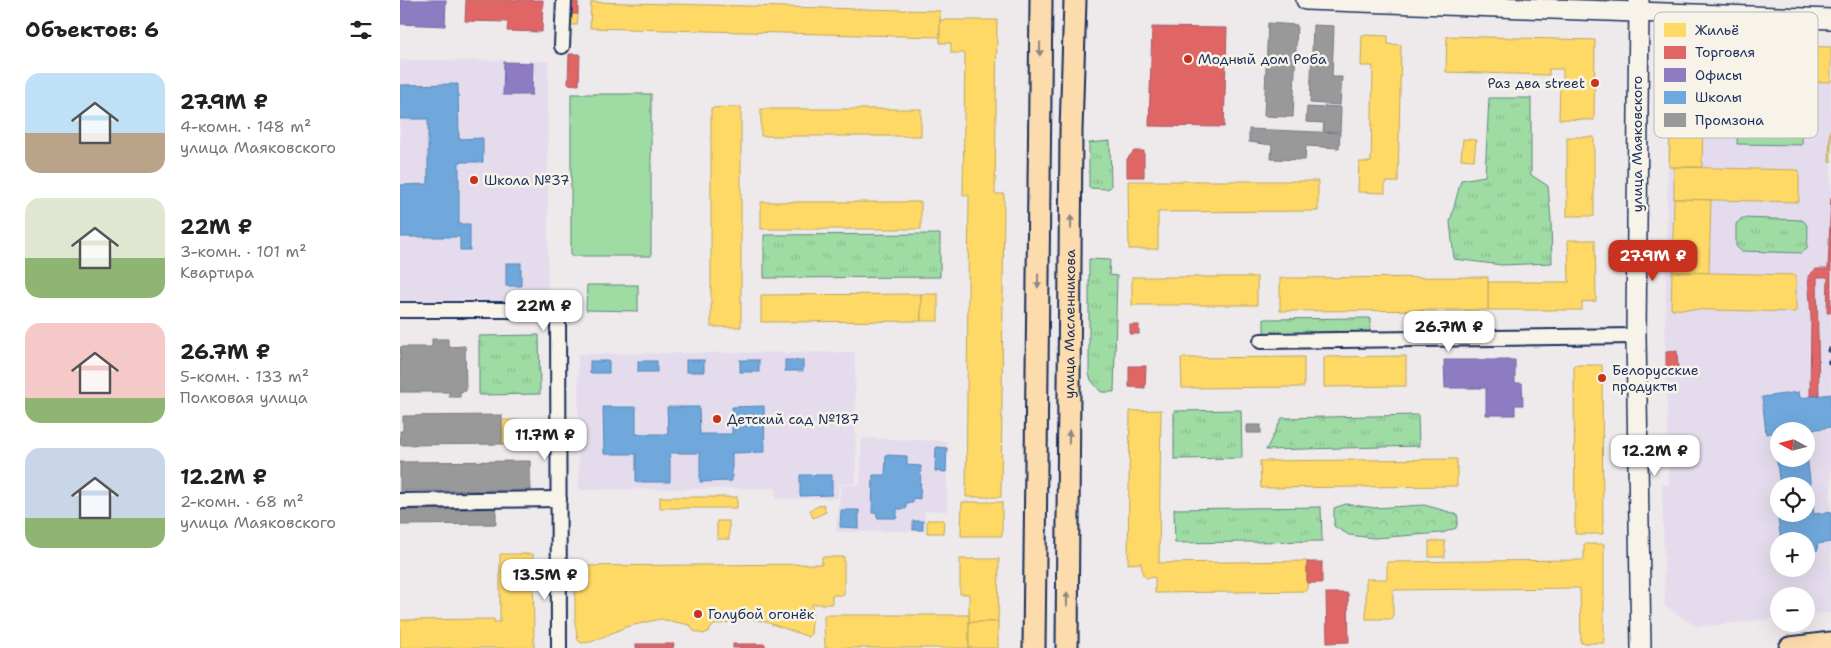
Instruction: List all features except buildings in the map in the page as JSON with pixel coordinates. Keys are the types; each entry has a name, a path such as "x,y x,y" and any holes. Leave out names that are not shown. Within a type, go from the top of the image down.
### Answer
{"main road":[{"path":"1034,648 1041,0"},
{"name":"улица Масленникова","path":"1067,648 1071,131 1075,0"},
{"path":"1306,0 1638,6 1727,12"},
{"name":"улица Маяковского","path":"1638,6 1636,336 1641,648"},
{"path":"1818,18 1831,19"},
{"path":"1790,648 1831,643"}],"street":[{"path":"562,46 564,0"},
{"path":"400,310 558,310 559,648"},
{"path":"1261,341 1636,336"},
{"path":"400,501 560,500"}],"shaded area":[{"path":"1818,46 1831,47 1831,612 1815,614 1815,587 1770,587 1770,619 1697,627 1665,606 1662,485 1669,484 1665,342 1668,138 1818,138"},
{"name":"Школа №37","path":"400,60 548,61 548,301 400,300"},
{"name":"Детский сад №187","path":"855,352 856,484 838,484 838,498 776,499 775,488 579,490 578,354"},
{"path":"862,438 947,441 947,511 925,511 924,531 836,532 841,485 860,485"}],"green space":[{"path":"571,94 651,94 651,256 571,256"},
{"path":"1489,98 1531,98 1531,175 1548,186 1552,263 1502,265 1454,259 1450,222 1461,180 1485,176"},
{"path":"1737,138 1802,138 1802,145 1737,144"},
{"path":"1110,141 1111,187 1107,189 1089,188 1089,143"},
{"path":"1742,218 1802,220 1808,229 1807,248 1801,253 1741,251 1736,246 1736,224"},
{"path":"940,234 940,277 764,278 764,235"},
{"path":"1089,259 1110,260 1109,275 1117,276 1114,392 1101,392 1091,380 1089,374"},
{"path":"587,285 638,285 638,311 586,310"},
{"path":"1370,318 1370,337 1264,338 1264,319"},
{"path":"539,335 540,394 479,395 479,336"},
{"path":"1241,410 1242,458 1174,459 1174,411"},
{"path":"1418,415 1419,446 1266,450 1282,418"},
{"path":"1346,504 1375,508 1424,505 1457,514 1458,521 1456,528 1442,533 1374,538 1349,535 1334,526 1334,508"},
{"path":"1321,507 1322,541 1175,543 1174,509"}],"place":[{"name":"Модный дом Роба","path":"1188,59"},
{"name":"Раз два street","path":"1595,83"},
{"name":"Школа №37","path":"474,180"},
{"name":"Белорусские продукты","path":"1602,378"},
{"name":"Детский сад №187","path":"717,419"},
{"name":"Голубой огонёк","path":"698,614"}]}
